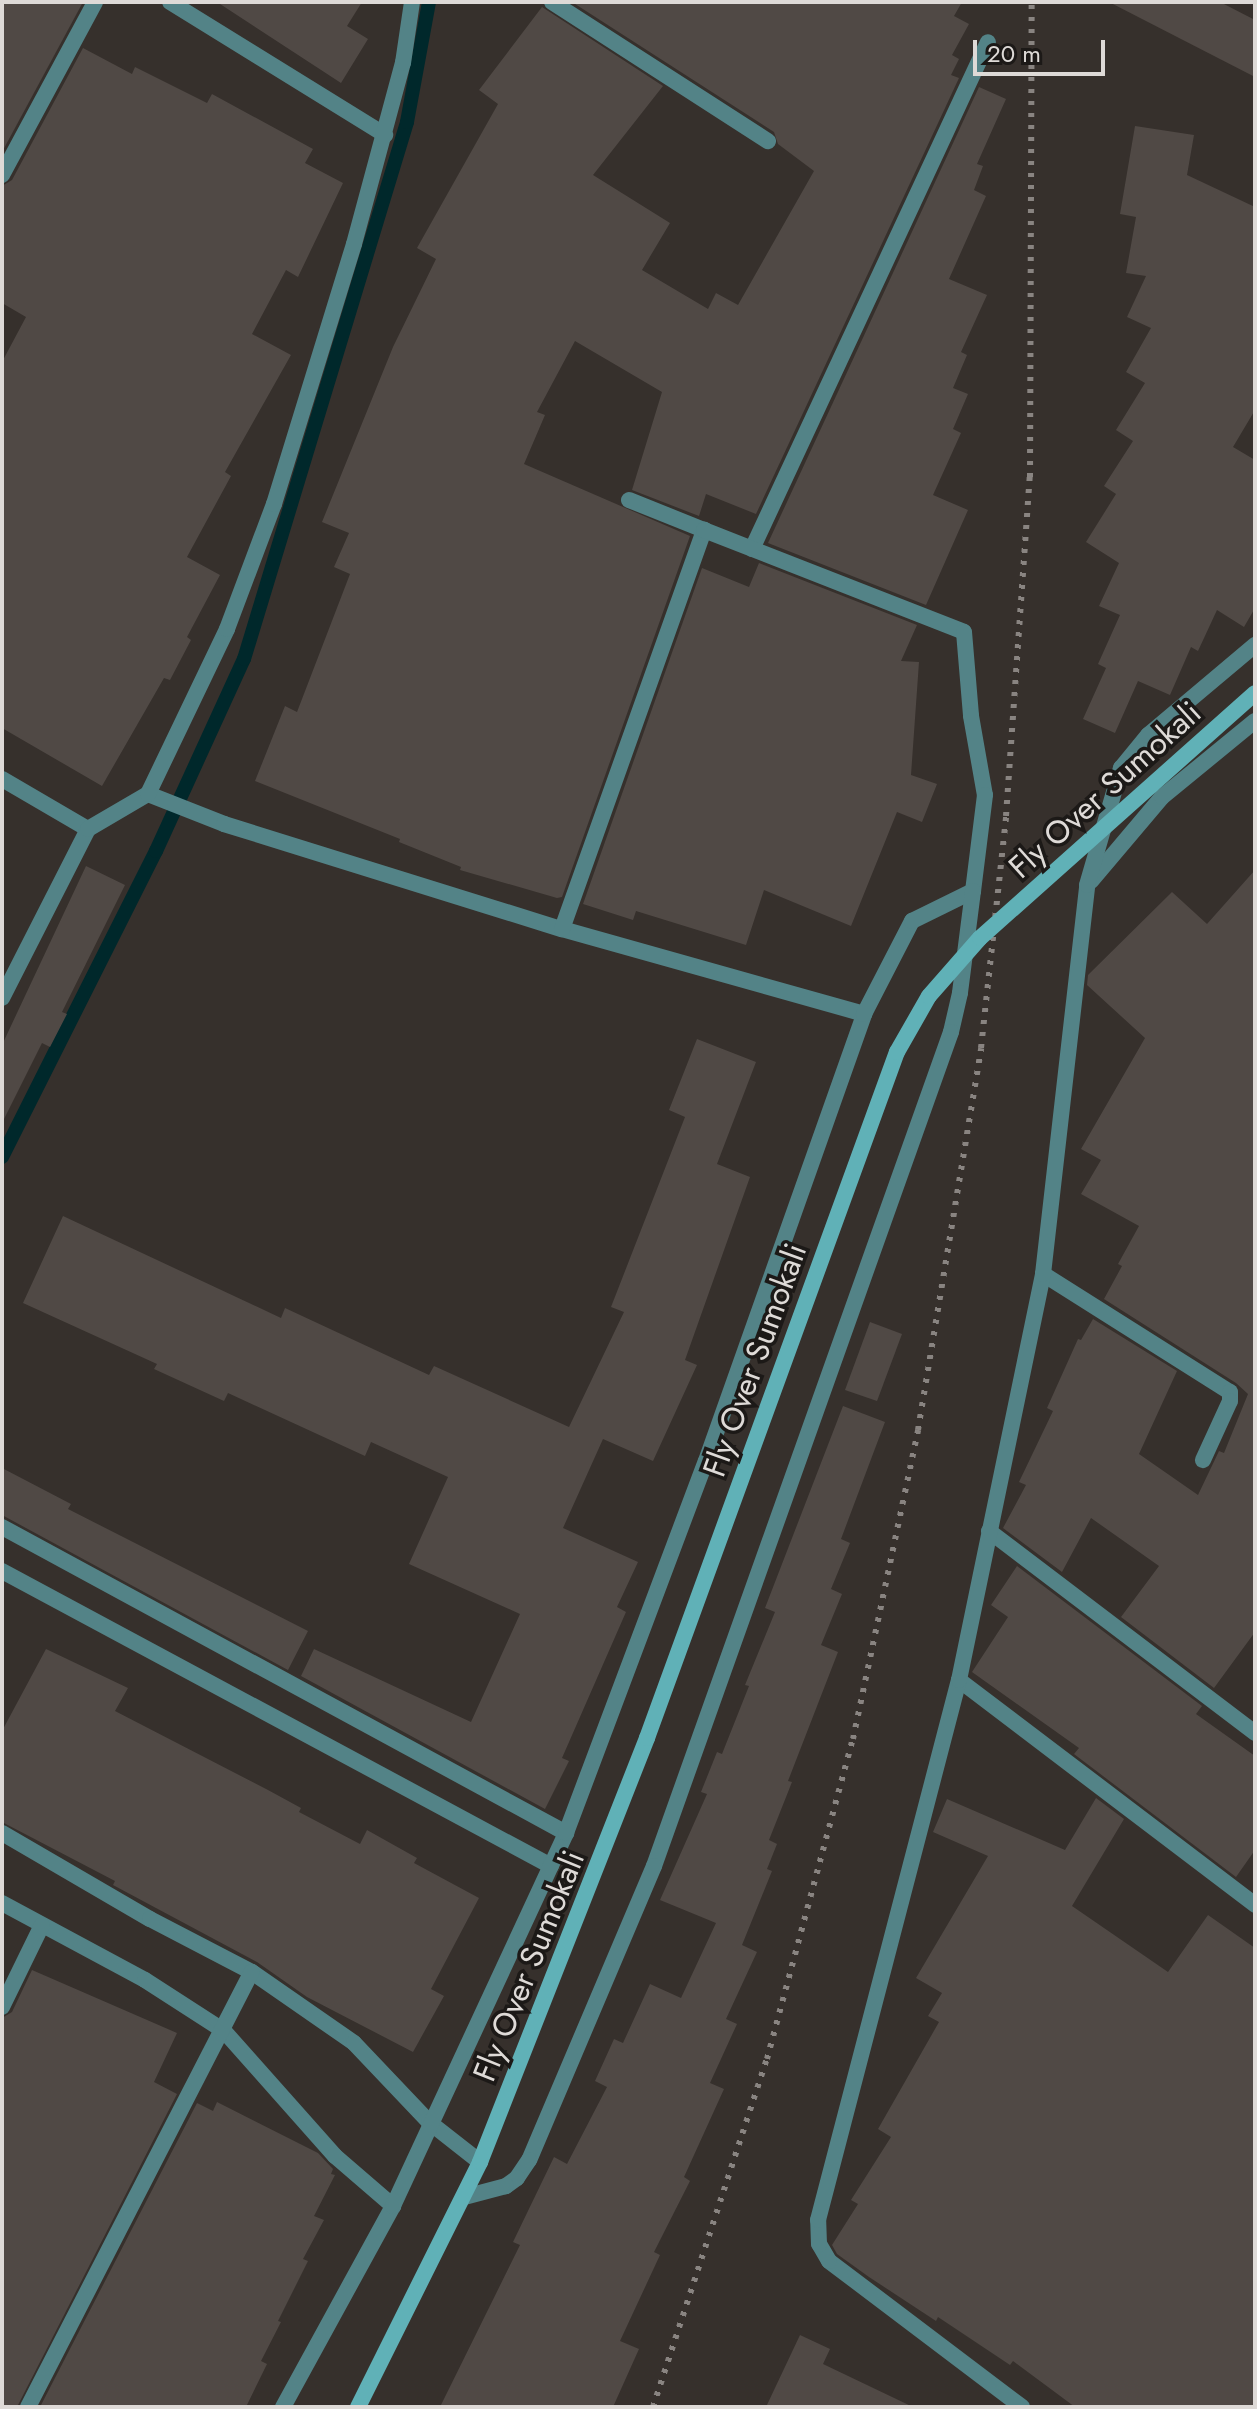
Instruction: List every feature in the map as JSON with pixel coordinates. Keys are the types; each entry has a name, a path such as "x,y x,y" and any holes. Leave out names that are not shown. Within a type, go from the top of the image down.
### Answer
{"main road":[{"name":"Fly Over Sumokali","path":"358,2407 464,2197 495,2126 647,1738 897,1052 929,996 980,938 1255,693"}],"street":[{"path":"2,175 95,2"},
{"path":"170,2 385,135"},
{"path":"2,998 88,829 148,794 227,629 274,504 385,135 403,63 412,2"},
{"path":"552,2 768,141"},
{"path":"752,549 988,42"},
{"path":"464,2197 506,2186 517,2178 529,2160 654,1866 951,1032 960,993 985,795 971,716 964,632 629,500"},
{"path":"562,929 704,530"},
{"path":"1022,2407 829,2261 822,2251 818,2220 959,1680 1043,1274 1087,885 1121,768 1148,735 1255,645"},
{"path":"1087,885 1162,797 1255,721"},
{"path":"2,779 88,829"},
{"path":"148,794 217,821 562,929 864,1014"},
{"path":"283,2407 393,2206 429,2122 566,1833 711,1447 864,1014 912,921 973,891"},
{"path":"1043,1274 1230,1392 1230,1401 1203,1460"},
{"path":"2,1527 566,1833"},
{"path":"989,1531 1255,1733"},
{"path":"2,1571 551,1866"},
{"path":"959,1680 1255,1905"},
{"path":"2,1833 150,1919 252,1972 354,2043 429,2122 480,2162"},
{"path":"2,1903 145,1980 224,2031 335,2156 393,2206"},
{"path":"2,2007 42,1925"},
{"path":"28,2407 252,1972"}],"building":[{"path":"2,2 83,2 2,152"},
{"path":"217,2 362,2 347,26 368,39 341,83"},
{"path":"572,2 962,2 954,16 969,24 952,55 959,59 951,75 959,78 756,514 706,494 699,516 632,490 662,392 575,341 537,412 545,415 524,464 690,536 562,897 557,898 460,870 461,867 399,842 400,839 255,781 285,706 297,712 350,574 334,567 349,533 322,522 393,347 436,259 417,248 498,104 479,90 542,7 663,86 593,175 670,223 642,270 708,309 716,293 738,305 814,171 778,144 774,132"},
{"path":"1109,2 1220,2 1255,20 1255,77"},
{"path":"83,48 132,74 135,67 207,103 212,94 313,149 305,163 343,183 298,277 286,270 252,334 291,355 225,472 231,476 187,557 220,575 187,637 191,640 170,680 164,678 102,786 2,728 2,362 26,317 2,303 2,186 12,180"},
{"path":"979,87 1006,99 977,164 983,166 974,190 986,196 949,279 987,295 961,352 967,355 953,388 968,394 953,429 961,433 933,495 968,510 926,605 768,543"},
{"path":"1135,126 1194,135 1187,175 1255,207 1255,410 1233,447 1255,460 1255,608 1244,627 1217,610 1198,651 1191,647 1170,695 1138,681 1115,733 1083,719 1106,668 1098,664 1120,615 1099,606 1119,563 1086,542 1116,494 1104,486 1133,441 1116,430 1145,383 1126,372 1151,328 1127,317 1146,276 1126,273 1136,217 1120,214"},
{"path":"759,563 917,625 901,661 919,662 911,775 937,784 922,822 897,812 851,926 764,890 746,945 636,911 633,920 583,904 702,568 749,587"},
{"path":"86,866 125,885 62,1012 67,1014 50,1047 42,1043 2,1123 2,1045"},
{"path":"1255,870 1255,1632 1214,1688 1121,1617 1159,1566 1091,1518 1062,1572 1003,1528 1026,1485 1019,1482 1053,1411 1047,1408 1078,1339 1081,1340 1093,1319 1177,1371 1139,1454 1198,1495 1219,1451 1224,1453 1248,1394 1236,1383 1104,1299 1122,1266 1118,1264 1139,1226 1081,1194 1101,1160 1081,1149 1145,1038 1087,985 1088,975 1172,892 1207,924"},
{"path":"697,1039 756,1062 717,1164 750,1177 685,1360 697,1365 653,1461 603,1439 563,1528 638,1562 617,1607 626,1612 562,1758 569,1761 545,1809 301,1676 314,1649 471,1722 520,1614 409,1564 448,1477 371,1442 365,1456 228,1393 224,1401 154,1369 157,1364 23,1303 63,1216 281,1318 285,1308 429,1375 434,1366 569,1427 624,1312 611,1307 685,1117 669,1110"},
{"path":"870,1322 902,1334 877,1401 845,1390"},
{"path":"843,1406 885,1422 841,1539 850,1543 831,1589 842,1594 821,1645 838,1652 788,1781 792,1782 769,1840 777,1844 767,1869 772,1871 742,1945 757,1952 726,2019 737,2024 710,2083 724,2089 684,2177 690,2181 654,2252 660,2255 620,2341 639,2349 613,2407 440,2407 520,2245 513,2242 554,2157 567,2164 607,2087 595,2081 614,2039 623,2043 650,1984 681,1998 716,1923 660,1900 707,1794 701,1792 717,1752 722,1754 749,1686 745,1685 775,1612 765,1608"},
{"path":"2,1468 71,1504 68,1509 308,1631 288,1670 2,1515"},
{"path":"1017,1566 1202,1706 1196,1714 1255,1756 1255,1850 1236,1877 1074,1754 1079,1748 972,1672 1008,1617 991,1605"},
{"path":"46,1649 128,1688 115,1711 268,1790 301,1808 299,1812 360,1844 367,1830 417,1858 414,1863 479,1898 431,1989 444,1996 413,2052 307,1997 257,1962 113,1885 115,1881 2,1822 2,1731"},
{"path":"1096,1798 1124,1819 1072,1906 1168,1972 1208,1915 1255,1948 1255,2407 1075,2407 1013,2361 1010,2365 938,2317 936,2321 869,2277 837,2254 832,2245 858,2204 851,2200 891,2137 878,2129 939,2022 928,2016 942,1993 916,1978 988,1856 933,1832 947,1799 1065,1850"},
{"path":"32,1970 177,2033 154,2082 177,2094 17,2407 2,2407 2,2018 12,2012"},
{"path":"217,2102 318,2153 333,2169 331,2174 335,2175 314,2216 324,2220 303,2259 308,2261 261,2361 267,2364 246,2407 40,2407 197,2103 213,2111"},
{"path":"800,2335 830,2349 823,2364 913,2407 766,2407"}],"waterway":[{"path":"2,1157 156,851 244,659 407,122 429,2"}],"railway":[{"path":"653,2407 767,2059 853,1739 918,1430 981,1048 1006,816 1030,477 1032,2"}]}
